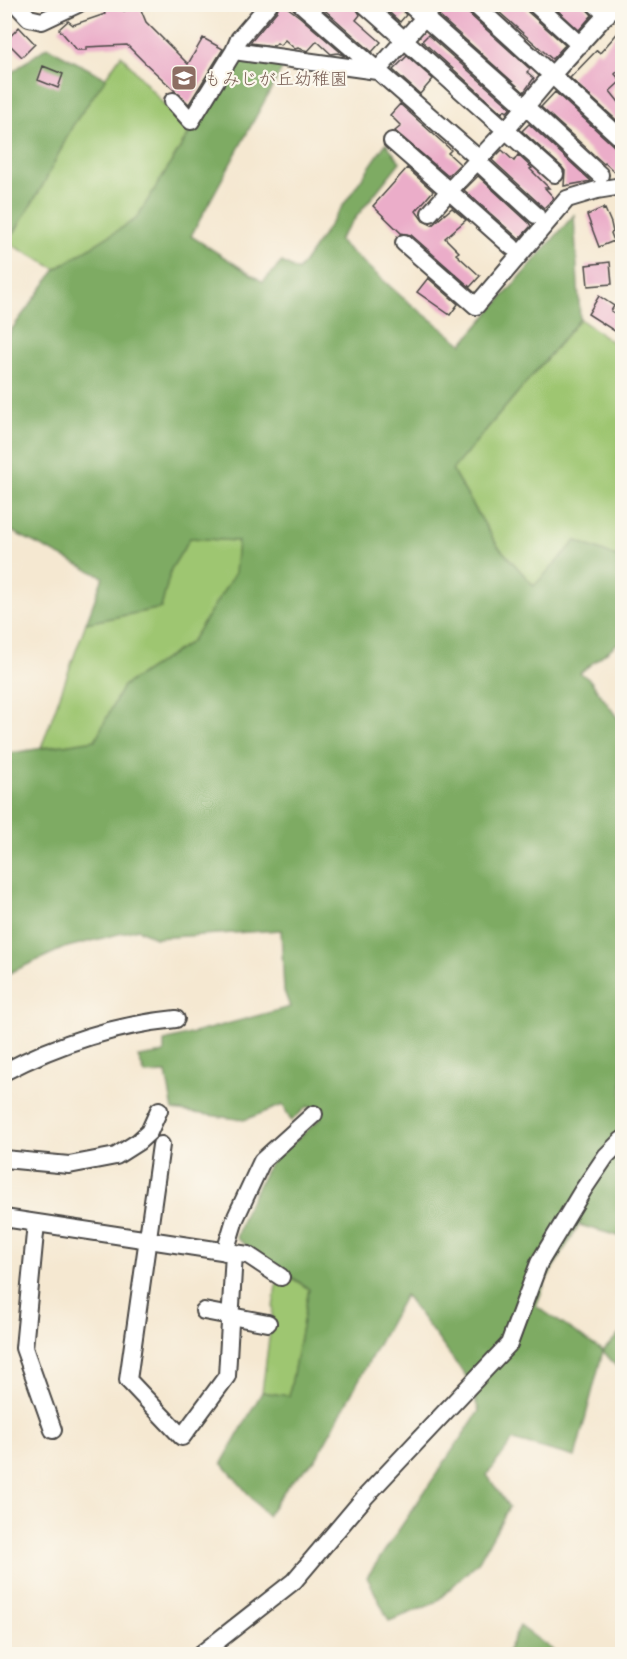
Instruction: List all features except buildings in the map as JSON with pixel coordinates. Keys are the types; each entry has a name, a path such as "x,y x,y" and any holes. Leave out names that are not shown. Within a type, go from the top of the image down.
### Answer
{"street":[{"path":"4,13 15,4 29,18 42,21 78,4"},
{"path":"173,101 191,121 239,39 269,4"},
{"path":"301,4 478,160 536,215"},
{"path":"364,4 555,174"},
{"path":"409,4 600,175"},
{"path":"377,71 436,4"},
{"path":"474,4 622,139"},
{"path":"535,4 580,45"},
{"path":"429,213 580,45 606,8"},
{"path":"234,51 377,71"},
{"path":"392,141 512,247"},
{"path":"404,242 476,306 567,199 597,190 622,186"},
{"path":"4,1072 66,1045 145,1022 176,1019"},
{"path":"4,1159 69,1165 116,1156 149,1132 159,1110"},
{"path":"161,1145 128,1380 182,1437 227,1376 231,1316 230,1253 235,1219 262,1161 314,1113"},
{"path":"201,1654 294,1581 365,1497 509,1344 539,1263 583,1190 606,1156 622,1140"},
{"path":"4,1218 248,1255 281,1277"},
{"path":"36,1223 24,1348 53,1430"},
{"path":"204,1311 268,1323"}],"green space":[{"path":"47,47 106,78 73,125 43,185 8,243 4,242 4,78"},
{"path":"121,55 189,133 136,220 56,269 8,243 43,185 73,125"},
{"path":"244,57 283,67 191,236 263,282 282,262 298,271 386,143 400,162 338,240 402,297 462,344 574,215 580,319 452,470 497,545 534,586 576,541 622,559 622,640 580,673 590,680 622,724 622,1237 579,1225 547,1278 536,1306 603,1351 575,1457 513,1440 487,1475 509,1507 479,1561 435,1603 389,1621 367,1577 479,1411 468,1379 405,1295 316,1459 288,1485 267,1516 222,1463 262,1392 289,1396 309,1289 236,1238 246,1209 270,1163 321,1118 308,1106 291,1121 283,1105 244,1120 173,1110 166,1073 145,1074 138,1057 164,1053 164,1041 290,1007 284,991 281,930 155,938 138,929 64,948 5,975 5,754 95,740 123,686 191,642 235,573 238,541 190,538 171,569 161,608 86,623 103,577 5,528 4,344 12,329 56,269 136,219 230,68"},
{"path":"580,319 622,349 622,559 576,541 535,587 497,545 452,470"},
{"path":"190,538 238,541 236,573 191,642 123,686 95,741 41,748 86,623 161,608 171,569"},
{"path":"287,1275 309,1289 289,1396 262,1392 276,1285"},
{"path":"622,1331 622,1373 603,1351"},
{"path":"520,1626 558,1654 506,1654"}],"place":[{"name":"もみじが丘幼稚園","path":"184,78"}]}
